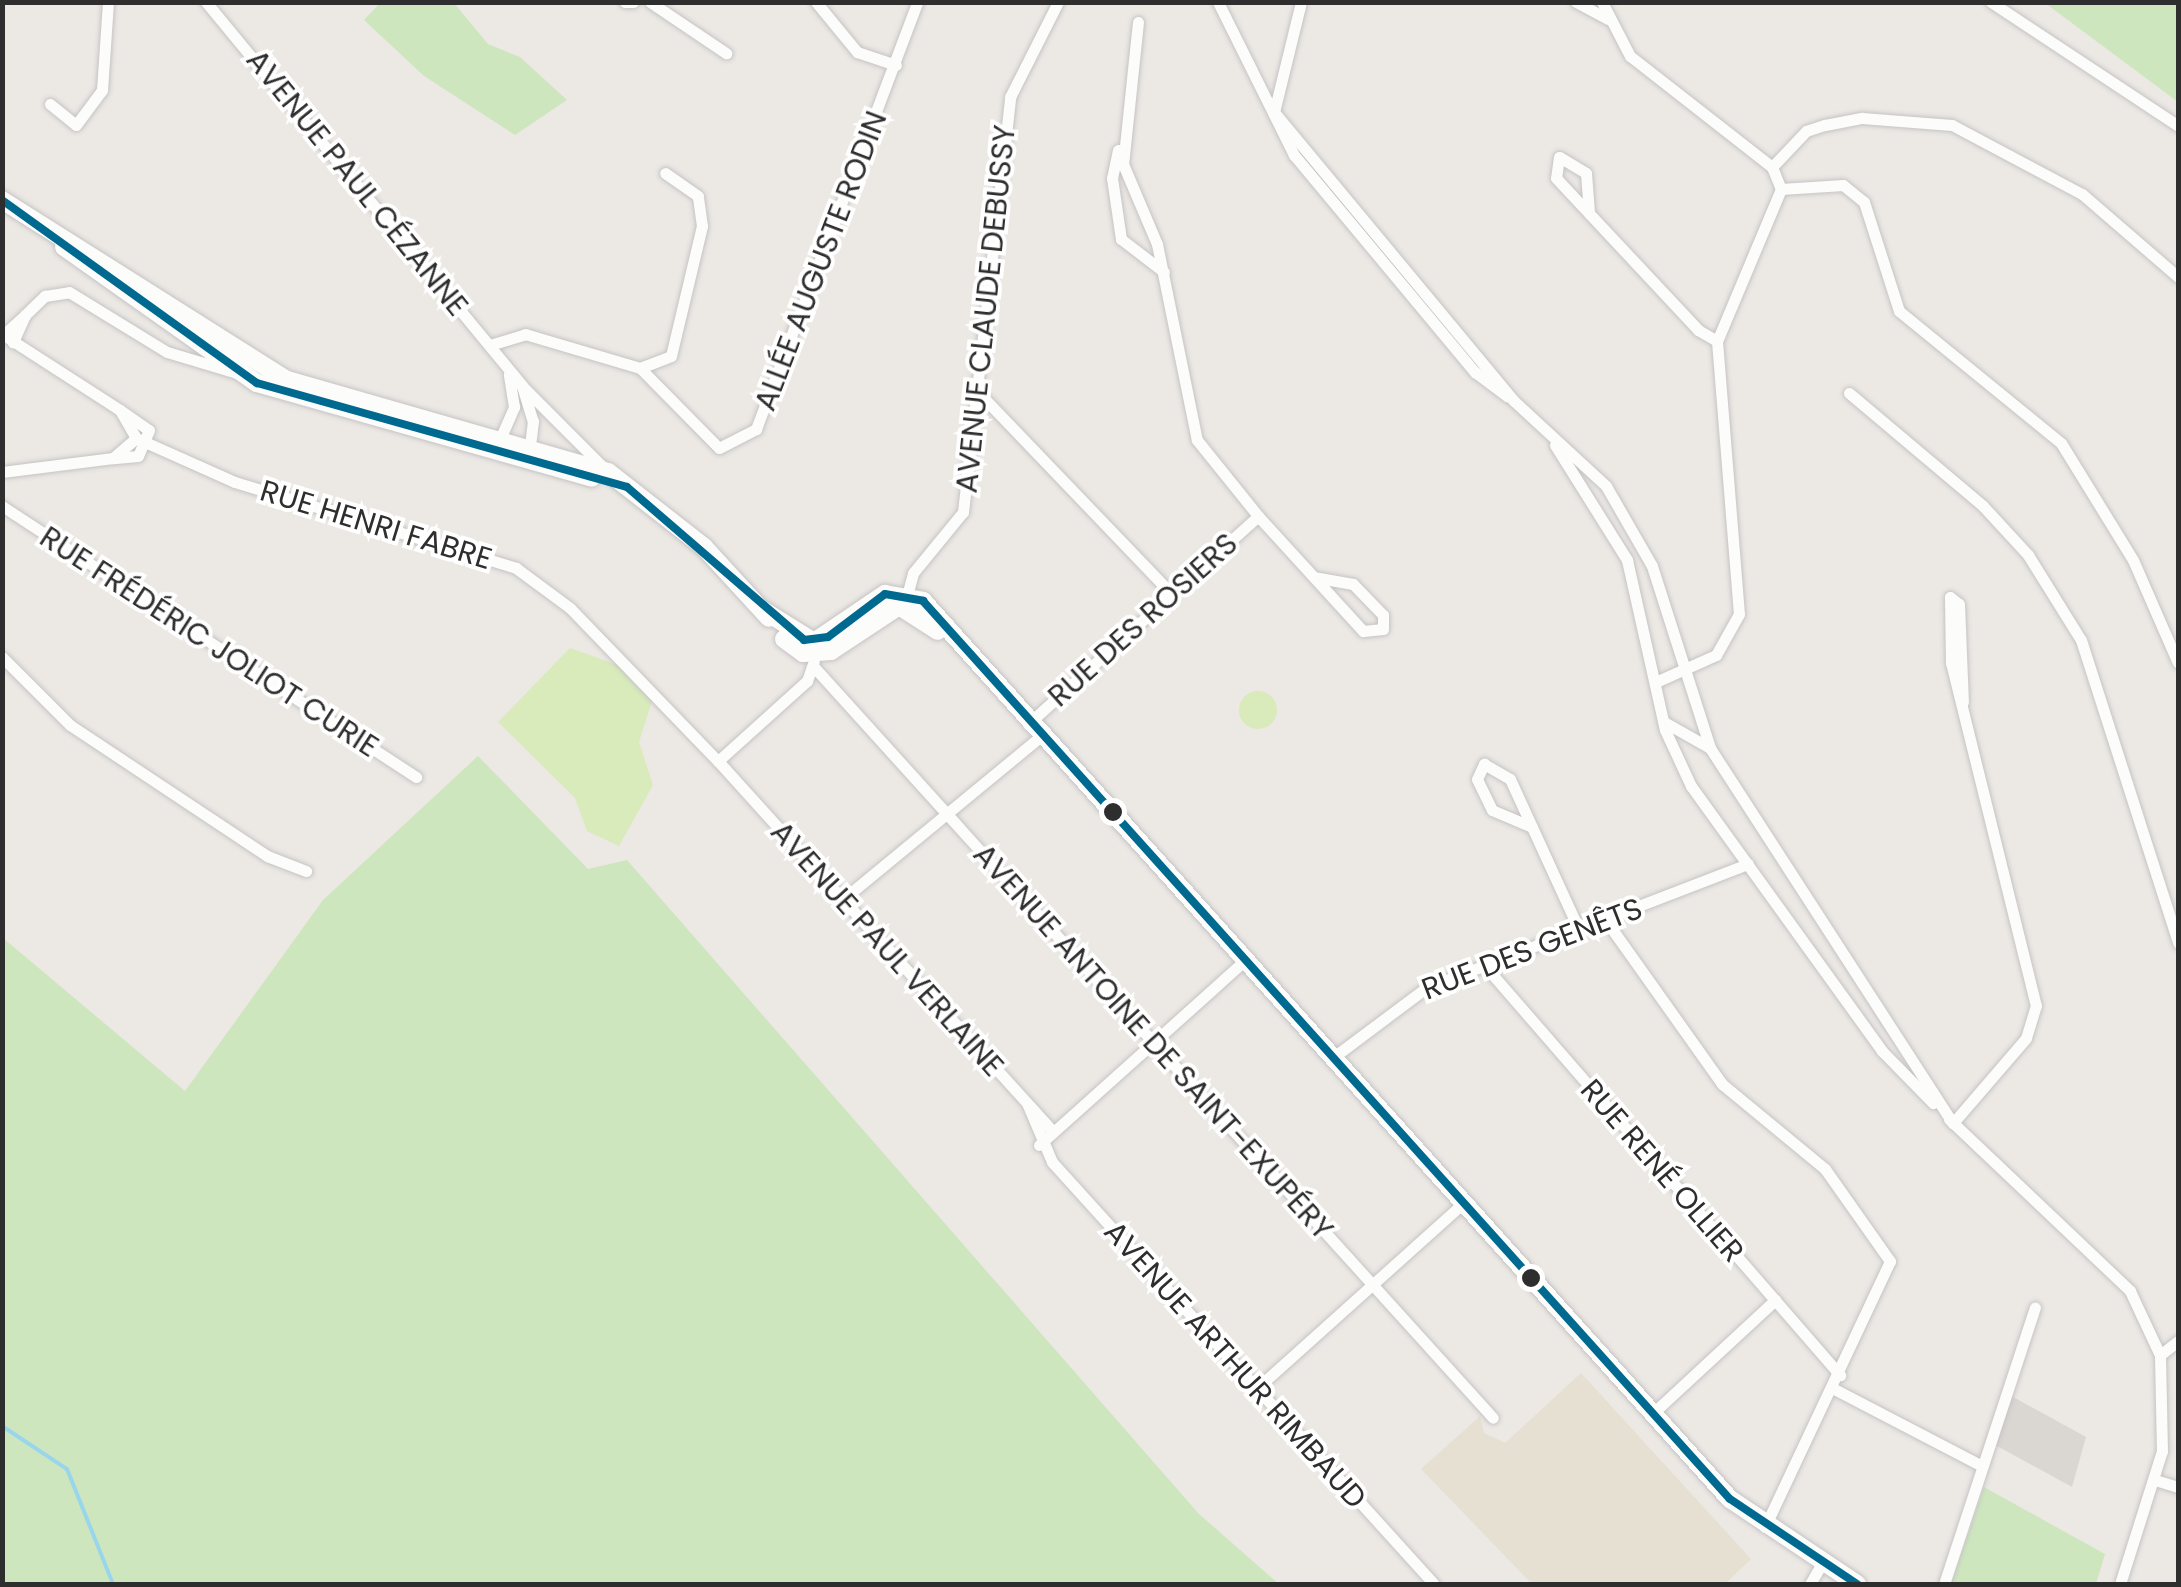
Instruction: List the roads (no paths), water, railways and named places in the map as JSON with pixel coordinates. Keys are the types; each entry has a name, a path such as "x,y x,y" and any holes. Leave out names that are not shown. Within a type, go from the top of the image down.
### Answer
{"main road":[{"path":"2,200 241,373 608,472 704,547 763,610 786,643 814,654 875,599 923,601 1034,731 1705,1472 1765,1527 1857,1584"},
{"path":"38,224 92,254 271,372 498,445"},
{"path":"529,453 626,487"}],"street":[{"path":"50,104 76,125 102,90 108,2"},
{"name":"AVENUE PAUL CÉZANNE","path":"206,2 522,386 608,472"},
{"path":"626,2 633,2"},
{"path":"650,2 726,54"},
{"path":"816,2 856,52 896,65"},
{"name":"ALLÉE AUGUSTE RODIN","path":"640,368 719,448 756,429 918,2"},
{"name":"AVENUE CLAUDE DEBUSSY","path":"905,600 963,512 1010,97 1058,2"},
{"path":"1218,2 1274,112 1514,401 1622,509 1652,566 1710,748 1953,1123"},
{"path":"1274,112 1301,2"},
{"path":"1576,2 1610,20"},
{"path":"1602,2 1630,56 1772,167 1781,190 1717,340 1739,614 1731,640 1683,671 1658,681"},
{"path":"1991,2 2178,126"},
{"path":"1138,22 1122,137 1112,178 1120,240 1164,272"},
{"path":"1772,167 1806,132 1825,125 1862,118 1952,126 2082,194 2178,278"},
{"path":"1122,137 1164,272 1198,440 1258,516 1315,578 1368,635 1383,629 1383,614 1354,584 1315,578"},
{"path":"1589,214 1586,173 1559,156 1556,178 1589,214 1717,340"},
{"path":"490,345 525,334 640,368 679,348 702,226 698,196 665,173"},
{"path":"1781,190 1844,185 1864,202 1899,311 2062,442 2133,560 2178,663"},
{"path":"2,472 138,456 151,440 120,410 6,337 45,296 69,292 187,360 241,373"},
{"path":"187,360 206,349 228,347"},
{"path":"498,445 514,407 507,365"},
{"name":"AVENUE PAUL CÉZANNE","path":"522,386 529,453"},
{"path":"1849,393 1983,506 2028,556 2081,640 2178,943"},
{"path":"979,394 1172,594"},
{"path":"113,458 136,438 120,410"},
{"path":"1543,430 1628,560 1658,681 1664,722 1691,786 1884,1054 2130,1291 2160,1355 2164,1427 2155,1480 2120,1584"},
{"name":"RUE HENRI FABRE","path":"136,438 151,440 235,482 497,560 589,627"},
{"name":"RUE FRÉDÉRIC JOLIOT CURIE","path":"2,506 416,777"},
{"name":"RUE DES ROSIERS","path":"842,900 1034,731 1172,594 1258,516"},
{"path":"1953,1123 2026,1038 2036,1006 1963,702 1943,606 1950,597 1959,604 1963,702"},
{"name":"AVENUE PAUL VERLAINE","path":"589,627 718,761 1027,1103 1038,1145"},
{"path":"718,761 814,654"},
{"name":"AVENUE ANTOINE DE SAINT-EXUPÉRY","path":"814,654 1152,1044 1494,1418"},
{"path":"2,658 70,725 267,856 306,871"},
{"path":"1664,722 1710,748"},
{"path":"1532,827 1492,810 1477,779 1484,764 1504,770 1532,827 1580,932"},
{"path":"947,793 947,809"},
{"name":"RUE DES GENÊTS","path":"1331,1059 1396,1002 1748,864"},
{"path":"1607,922 1722,1084 1825,1169 1891,1270 1765,1527"},
{"path":"1038,1145 1243,962"},
{"name":"RUE RENÉ OLLIER","path":"1485,966 1840,1375"},
{"path":"1884,1054 1898,1052 1896,1038"},
{"path":"1027,1103 1053,1132"},
{"name":"AVENUE ARTHUR RIMBAUD","path":"1038,1145 1434,1584"},
{"path":"1256,1389 1462,1204"},
{"path":"1652,1414 1775,1300"},
{"path":"1944,1584 1980,1465 2035,1308"},
{"path":"2160,1355 2178,1341"},
{"path":"1834,1388 1980,1465"},
{"path":"2155,1480 2178,1486"},
{"path":"1810,1584 1822,1563"}],"waterway":[{"path":"2,1426 67,1469 113,1584"}]}
